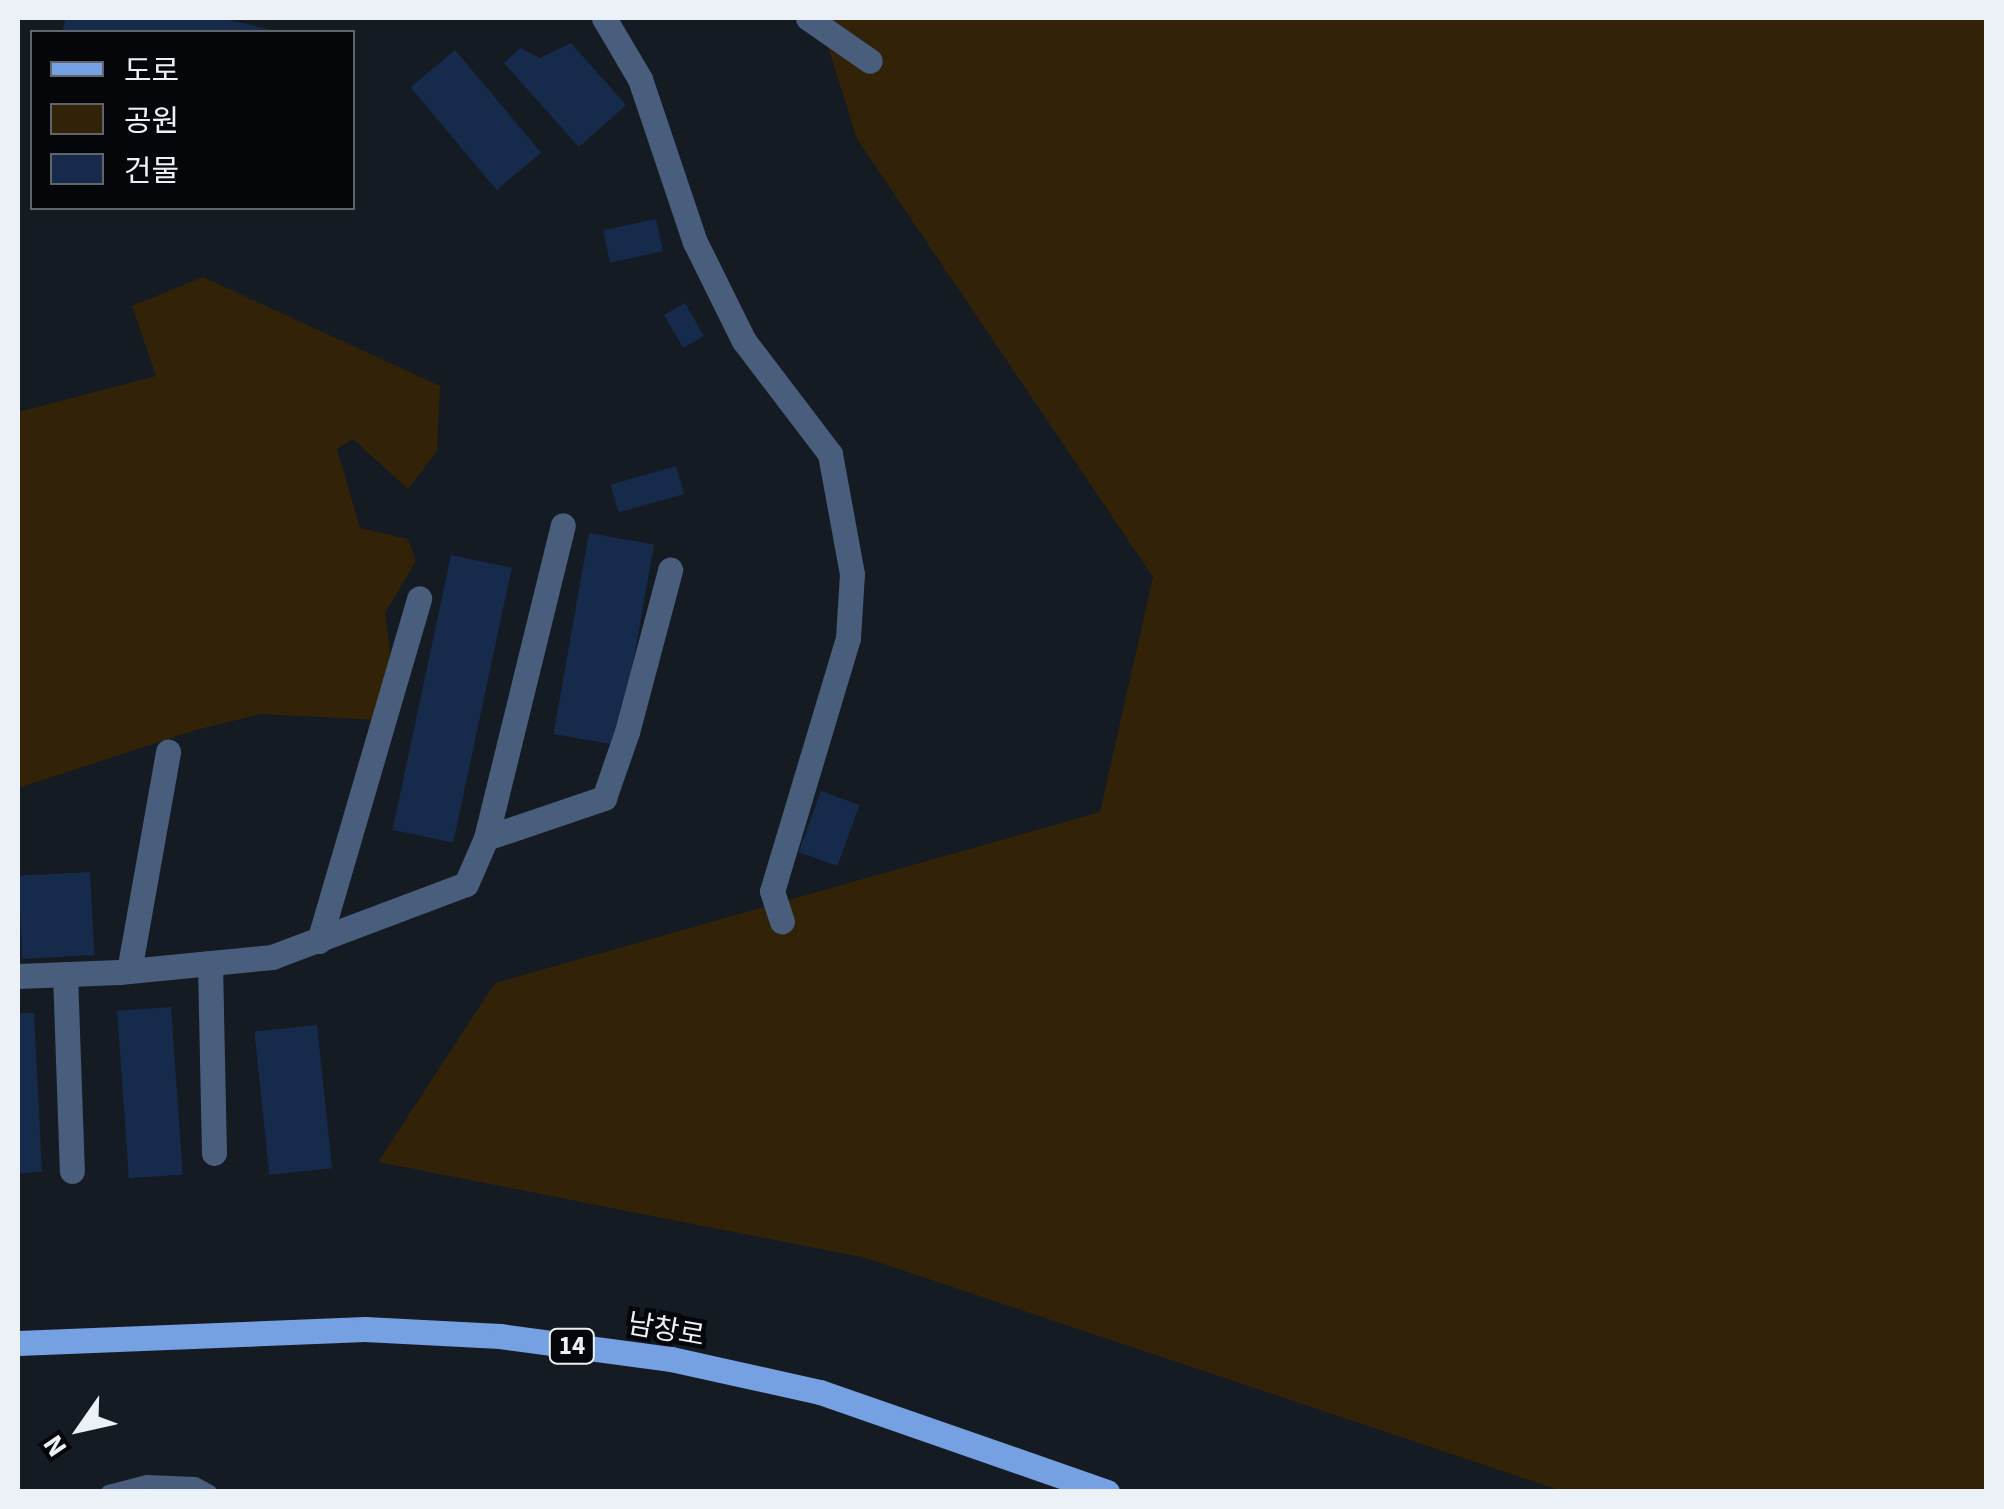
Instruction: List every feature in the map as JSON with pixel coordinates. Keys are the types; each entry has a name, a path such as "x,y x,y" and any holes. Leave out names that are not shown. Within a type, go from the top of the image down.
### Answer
{"main road":[{"name":"남창로","path":"18,1343 365,1329 500,1336 670,1359 820,1392 1106,1492"}],"street":[{"path":"604,18 640,80 695,242 744,341 830,454 852,574 848,638 772,891 782,921"},
{"path":"808,18 870,61"},
{"path":"18,976 129,971 272,957 466,884 486,838 563,525"},
{"path":"486,838 604,798 627,732 670,570"},
{"path":"318,942 419,598"},
{"path":"129,971 168,750"},
{"path":"210,963 214,1153"},
{"path":"66,974 72,1170"}],"lane":[{"path":"108,1492 147,1482 195,1484 210,1492"}],"green space":[{"path":"819,18 1986,18 1986,1491 1562,1491 866,1258 378,1162 495,983 1100,812 1153,577 857,139"},
{"path":"203,277 440,386 437,451 408,489 353,439 337,449 360,528 408,539 416,561 385,613 395,688 378,720 261,714 196,730 18,788 18,412 156,376 132,306"}],"building":[{"path":"66,18 220,18 272,30 63,30"},
{"path":"571,43 626,105 579,147 504,63 520,48 540,58"},
{"path":"455,50 541,153 497,190 411,87"},
{"path":"656,219 663,251 610,263 603,230"},
{"path":"685,303 704,336 683,348 664,315"},
{"path":"676,466 684,494 619,513 611,485"},
{"path":"589,533 654,544 619,745 554,734"},
{"path":"451,555 512,568 453,843 393,830"},
{"path":"821,791 860,805 837,866 799,852"},
{"path":"90,872 94,955 22,959 18,876"},
{"path":"171,1007 183,1175 129,1178 117,1011"},
{"path":"18,1013 34,1013 42,1172 18,1173"},
{"path":"317,1025 332,1168 269,1175 254,1032"}]}
